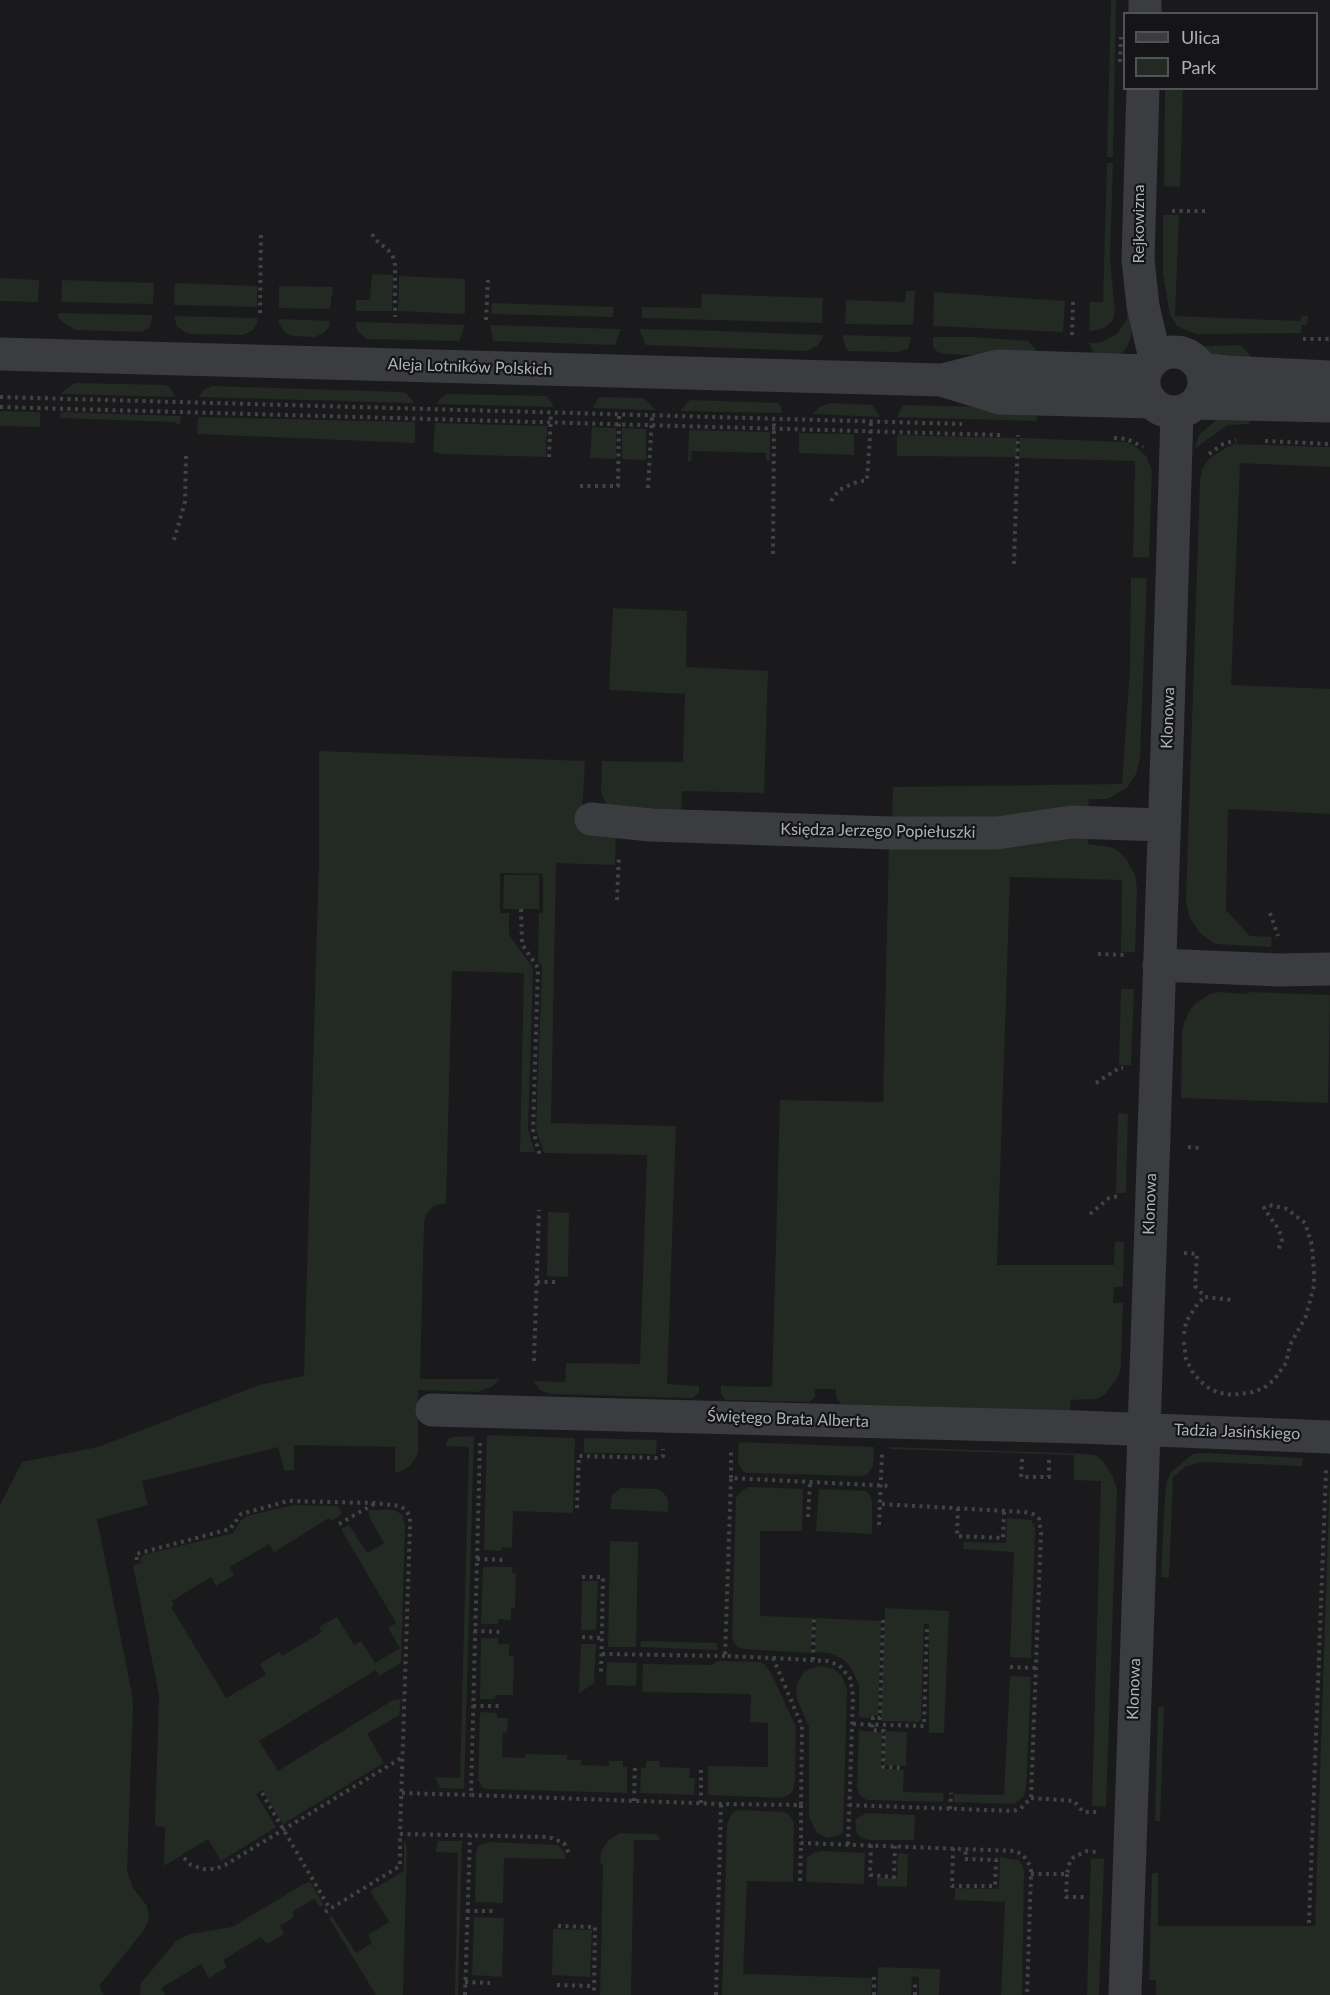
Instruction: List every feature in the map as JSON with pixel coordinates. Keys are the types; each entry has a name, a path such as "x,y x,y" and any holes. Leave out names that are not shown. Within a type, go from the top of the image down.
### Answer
{"street":[{"name":"Rejkowizna","path":"1143,90 1138,260 1143,306 1165,389"},
{"path":"1181,353 1189,356 1201,369 1203,390 1165,389 1163,354 1181,353"},
{"name":"Aleja Lotników Polskich","path":"0,354 941,380 998,366 1165,389 1330,406"},
{"path":"1201,369 1330,377"},
{"name":"Klonowa","path":"1125,1995 1143,1429 1145,960 1163,825 1165,389"},
{"name":"Księdza Jerzego Popiełuszki","path":"606,820 651,825 890,833 997,833 1071,822 1163,825"},
{"path":"1145,960 1280,970 1330,969"},
{"name":"Świętego Brata Alberta","path":"432,1410 1143,1429"},
{"name":"Tadzia Jasińskiego","path":"1143,1429 1329,1437"}],"path":[{"path":"1169,211 1207,211"},
{"path":"260,313 261,233"},
{"path":"372,234 388,250 395,265 395,317"},
{"path":"486,320 488,280"},
{"path":"1072,339 1073,301"},
{"path":"0,398 968,424"},
{"path":"0,407 1027,435"},
{"path":"549,457 550,413"},
{"path":"580,486 618,486 620,415"},
{"path":"648,488 652,416"},
{"path":"773,554 774,419"},
{"path":"831,501 838,490 867,480 871,422"},
{"path":"1014,564 1018,435"},
{"path":"1112,437 1127,439 1146,450"},
{"path":"1232,440 1239,440"},
{"path":"1261,441 1330,444"},
{"path":"174,540 185,502 186,454"},
{"path":"606,820 616,900"},
{"path":"521,909 522,944 537,968 533,1130 540,1156"},
{"path":"1098,954 1145,960"},
{"path":"1096,1083 1119,1068 1127,1068"},
{"path":"1090,1214 1109,1198 1124,1197"},
{"path":"1205,1297 1186,1322 1184,1332 1185,1352 1192,1371 1210,1389 1220,1393 1244,1394 1264,1388 1274,1380 1286,1363 1290,1345 1306,1316 1314,1286 1312,1245 1305,1223 1287,1209 1269,1205 1264,1208 1279,1230 1281,1240 1278,1250"},
{"path":"534,1361 539,1210"},
{"path":"1176,1252 1197,1254 1195,1287 1205,1297 1232,1300"},
{"path":"537,1282 556,1282"},
{"path":"1309,1923 1329,1437"},
{"path":"471,1795 480,1441"},
{"path":"577,1508 579,1446"},
{"path":"579,1456 659,1458 663,1456 663,1446"},
{"path":"725,1656 731,1447"},
{"path":"879,1525 882,1453"},
{"path":"1022,1455 1021,1477 1049,1477 1049,1455"},
{"path":"731,1478 890,1486"},
{"path":"808,1517 810,1483"},
{"path":"137,1560 136,1554 230,1529 241,1514 288,1502 375,1503 400,1506 410,1517 400,1866 328,1911 262,1793"},
{"path":"339,1524 375,1503"},
{"path":"849,1805 1013,1811 1020,1809 1031,1798 1041,1526 1039,1519 1033,1514 1004,1511 880,1504"},
{"path":"958,1509 957,1536 1003,1538 1004,1511"},
{"path":"477,1559 506,1560"},
{"path":"582,1577 603,1577 601,1675"},
{"path":"813,1660 814,1616"},
{"path":"883,1620 880,1718 873,1717 872,1730 884,1731 883,1767 903,1768"},
{"path":"853,1724 924,1726 927,1629"},
{"path":"474,1631 503,1632"},
{"path":"582,1637 602,1638"},
{"path":"602,1654 772,1658 827,1661 839,1665 850,1678 853,1688 848,1845"},
{"path":"772,1658 802,1726 800,1881"},
{"path":"1010,1668 1036,1668"},
{"path":"473,1706 503,1706"},
{"path":"184,1858 191,1865 203,1869 215,1869 225,1865 404,1757"},
{"path":"634,1801 635,1764"},
{"path":"701,1770 701,1803"},
{"path":"402,1793 801,1805"},
{"path":"950,1809 951,1793"},
{"path":"1031,1798 1074,1801 1083,1812 1102,1812"},
{"path":"716,1995 721,1804"},
{"path":"400,1834 549,1837 564,1843 570,1856"},
{"path":"465,1995 470,1835"},
{"path":"801,1844 966,1848 1015,1851 1023,1855 1028,1861 1031,1874 1027,1995"},
{"path":"871,1845 870,1875 894,1877 895,1846"},
{"path":"953,1848 952,1886 995,1886 996,1860 965,1859 966,1848"},
{"path":"1087,1897 1066,1896 1070,1861 1087,1851 1102,1854"},
{"path":"1031,1874 1067,1874"},
{"path":"467,1911 494,1911"},
{"path":"558,1926 596,1927 594,1995"},
{"path":"873,1995 874,1977"},
{"path":"915,1980 915,1995"},
{"path":"465,1982 490,1983"},
{"path":"557,1985 594,1986"}],"green space":[{"path":"1111,0 1116,0 1113,157 1107,157"},
{"path":"1165,90 1183,90 1180,187 1164,186"},
{"path":"1107,163 1113,163 1110,259 1115,311 1113,320 1107,326 1089,331 1090,302 1103,302"},
{"path":"1163,215 1179,215 1175,316 1300,321 1302,316 1308,316 1307,325 1302,325 1301,333 1196,334 1177,326 1170,315 1163,274"},
{"path":"372,274 393,275 392,311 356,311 356,300 370,300"},
{"path":"399,276 465,279 465,314 398,311"},
{"path":"0,278 39,280 38,302 0,301"},
{"path":"62,280 154,283 153,304 61,302"},
{"path":"175,283 257,286 257,307 174,305"},
{"path":"279,286 333,287 330,309 279,308"},
{"path":"906,291 915,291 913,325 845,324 846,300 905,302"},
{"path":"934,292 1065,301 1063,332 933,326"},
{"path":"702,294 823,298 822,323 642,318 642,307 701,308"},
{"path":"492,303 614,307 613,317 491,314"},
{"path":"1128,311 1132,334 1126,349 1120,354 1095,355 1089,343 1100,343 1117,334 1126,320"},
{"path":"58,313 153,315 149,328 141,332 76,330 61,321"},
{"path":"174,316 257,318 257,324 252,331 242,335 192,334 186,333 177,326"},
{"path":"279,319 330,321 325,332 315,337 293,336 284,332"},
{"path":"355,322 465,325 459,341 367,339 358,332"},
{"path":"490,325 621,329 615,345 493,341"},
{"path":"639,329 823,335 817,346 807,351 646,345"},
{"path":"1167,333 1190,344 1241,345 1250,355 1251,363 1207,358 1197,349 1179,342"},
{"path":"843,335 911,337 908,349 898,352 848,351"},
{"path":"933,337 1028,341 1038,352 986,356 945,354 936,351"},
{"path":"76,383 166,385 176,397 61,394"},
{"path":"212,386 400,392 406,393 414,403 198,397"},
{"path":"448,394 547,396 554,407 437,404"},
{"path":"599,397 644,398 656,410 593,408"},
{"path":"690,400 778,403 782,413 680,411"},
{"path":"830,403 872,405 880,417 813,414 819,407"},
{"path":"903,405 1036,408 1037,421 897,417"},
{"path":"0,411 40,412 40,427 0,426"},
{"path":"61,412 181,416 180,425 174,422 60,418"},
{"path":"1250,414 1249,424 1228,425 1194,449 1200,434 1215,421 1224,417"},
{"path":"198,417 415,422 415,443 197,434"},
{"path":"435,423 547,426 546,457 440,454 433,451"},
{"path":"592,427 616,428 616,459 590,458"},
{"path":"622,428 646,429 646,460 622,459"},
{"path":"689,430 770,432 770,461 766,460 766,453 692,451 691,461 688,462"},
{"path":"799,433 854,434 854,455 799,453"},
{"path":"897,435 1017,438 1017,457 897,456"},
{"path":"1020,438 1126,442 1132,444 1146,456 1152,471 1149,558 1133,557 1135,461 1019,458"},
{"path":"1235,444 1330,447 1330,467 1240,463 1231,685 1330,689 1330,814 1228,809 1226,910 1250,936 1272,937 1271,947 1215,944 1200,933 1189,916 1186,901 1200,480 1202,469 1209,459"},
{"path":"1131,578 1147,578 1140,757 1136,774 1127,788 1107,799 1089,799 1088,808 998,819 892,819 893,787 1122,784 1130,667"},
{"path":"613,608 687,611 686,667 768,671 764,793 682,791 681,815 616,810 606,804 601,792 602,761 683,762 685,694 609,690"},
{"path":"319,751 585,761 581,828 616,832 615,865 556,863 551,1123 676,1126 667,1384 699,1386 699,1392 693,1398 551,1394 540,1390 533,1381 565,1382 566,1363 640,1364 647,1155 544,1153 536,1129 542,966 538,962 539,913 543,913 543,874 500,873 500,913 509,913 509,935 533,968 528,1130 535,1152 520,1152 524,973 452,971 446,1203 431,1209 426,1214 424,1224 420,1379 500,1379 493,1386 478,1392 418,1390 418,1453 411,1465 402,1471 395,1473 395,1447 294,1445 294,1470 284,1471 278,1447 142,1481 148,1505 97,1519 133,1705 127,1872 133,1888 147,1906 149,1919 144,1930 99,1986 104,1995 0,1995 0,1505 22,1462 98,1447 259,1385 304,1376 319,857"},
{"path":"1087,835 1088,844 1117,850 1127,860 1135,875 1137,888 1135,952 1121,952 1122,880 1010,877 997,1265 1114,1265 1115,1242 1124,1242 1123,1287 1114,1287 1113,1303 1123,1303 1119,1375 1106,1393 1097,1399 1071,1400 1070,1411 841,1404 836,1397 836,1389 815,1389 815,1397 809,1402 726,1400 721,1394 721,1386 772,1387 780,1100 883,1102 889,845"},
{"path":"504,875 539,875 539,909 503,909"},
{"path":"1121,989 1134,989 1131,1065 1119,1065"},
{"path":"1218,992 1330,995 1328,1103 1181,1098 1184,1023 1196,1003"},
{"path":"1118,1113 1128,1114 1126,1193 1116,1193"},
{"path":"548,1212 569,1213 568,1277 547,1276"},
{"path":"487,1435 575,1438 573,1513 513,1511 512,1548 502,1547 501,1551 484,1550"},
{"path":"474,1436 464,1789 440,1788 435,1777 460,1778 469,1447 445,1446 448,1439 452,1437"},
{"path":"584,1438 657,1440 656,1454 584,1453"},
{"path":"739,1442 874,1447 873,1466 867,1475 861,1476 746,1473 738,1462"},
{"path":"890,1447 1095,1455 1103,1461 1112,1475 1117,1489 1106,1807 1092,1806 1101,1481 1074,1480 1074,1455 890,1449"},
{"path":"1193,1454 1303,1458 1302,1466 1204,1462 1186,1466 1173,1477 1169,1578 1161,1577 1167,1481 1171,1472"},
{"path":"1330,1471 1330,1995 1156,1995 1156,1980 1149,1980 1152,1873 1158,1873 1158,1926 1315,1926"},
{"path":"749,1487 803,1489 802,1531 760,1531 760,1616 813,1618 811,1653 745,1649 738,1647 734,1642 732,1636 736,1498 741,1491"},
{"path":"621,1488 662,1491 668,1499 668,1512 610,1509 612,1495"},
{"path":"819,1489 865,1491 870,1495 872,1534 816,1531"},
{"path":"294,1505 338,1506 342,1514 331,1521 329,1518 274,1552 269,1544 230,1567 234,1575 216,1586 211,1577 172,1601 174,1605 171,1607 226,1698 266,1675 260,1664 279,1652 282,1656 322,1632 319,1627 337,1617 354,1645 361,1641 375,1663 400,1648 388,1628 396,1623 341,1529 349,1525 367,1553 384,1543 369,1517 369,1510 398,1512 402,1515 405,1525 401,1663 379,1676 376,1670 259,1741 278,1771 393,1700 401,1699 399,1715 367,1734 384,1763 283,1824 262,1790 256,1794 276,1827 221,1861 208,1839 164,1866 165,1827 155,1826 159,1695 133,1565 141,1563 143,1555 233,1533 241,1520 247,1516"},
{"path":"1007,1518 1031,1520 1035,1528 1031,1658 1010,1657 1014,1552 963,1549 964,1542 1006,1543"},
{"path":"610,1541 638,1542 636,1647 608,1647"},
{"path":"483,1567 512,1567 512,1573 516,1573 515,1608 511,1608 511,1620 499,1619 498,1624 481,1624"},
{"path":"582,1581 598,1581 596,1630 581,1630"},
{"path":"885,1608 949,1611 944,1733 929,1733 929,1624 924,1624 921,1720 918,1722 881,1721"},
{"path":"816,1618 881,1621 878,1716 859,1717 859,1685 850,1666 843,1659 829,1653 815,1652"},
{"path":"481,1638 498,1638 498,1644 509,1644 509,1656 514,1657 513,1695 496,1695 495,1699 480,1699"},
{"path":"641,1641 717,1643 717,1650 640,1647"},
{"path":"581,1644 596,1644 594,1683 579,1693"},
{"path":"718,1661 760,1662 771,1673 796,1727 795,1781 789,1795 780,1798 708,1795 708,1766 768,1767 768,1723 750,1722 751,1694 642,1692 643,1664 712,1665"},
{"path":"607,1662 637,1663 636,1686 606,1685"},
{"path":"821,1666 834,1669 841,1675 847,1689 843,1831 840,1835 828,1838 817,1833 809,1817 809,1727 796,1691 804,1672"},
{"path":"1010,1676 1031,1677 1024,1796 1014,1804 954,1802 954,1794 1004,1795"},
{"path":"1158,1707 1164,1707 1160,1821 1155,1821"},
{"path":"480,1712 497,1713 497,1718 508,1718 507,1732 503,1733 502,1757 525,1758 526,1754 567,1755 567,1760 581,1760 581,1765 609,1766 609,1761 623,1761 623,1767 627,1767 627,1793 483,1788 478,1780"},
{"path":"859,1730 882,1733 881,1769 904,1770 903,1792 944,1793 943,1802 867,1800 860,1796 857,1787"},
{"path":"885,1731 907,1732 906,1766 884,1765"},
{"path":"646,1761 659,1761 660,1767 690,1768 689,1778 695,1778 694,1795 640,1793 641,1768 646,1768"},
{"path":"739,1810 784,1812 794,1823 793,1882 747,1881 743,1974 872,1978 871,1995 722,1995 727,1824 732,1813"},
{"path":"867,1813 915,1815 914,1840 862,1838 857,1834 855,1822 857,1818"},
{"path":"620,1833 655,1834 660,1840 634,1840 631,1995 600,1995 603,1864 600,1864 601,1852 608,1840"},
{"path":"404,1841 407,1846 403,1995 376,1995 329,1918 332,1916 356,1953 372,1943 368,1935 389,1922 370,1891 404,1871"},
{"path":"438,1841 462,1841 458,1995 455,1995 458,1853 435,1852"},
{"path":"488,1842 558,1845 565,1853 565,1859 504,1858 503,1903 475,1902 476,1853 478,1846"},
{"path":"821,1851 865,1853 864,1884 806,1882 807,1858"},
{"path":"898,1853 908,1854 907,1887 877,1886 877,1878 897,1878"},
{"path":"1000,1857 1018,1860 1024,1872 1022,1995 1001,1995 1005,1902 955,1900 955,1888 999,1889"},
{"path":"1091,1858 1104,1859 1099,1995 1087,1995"},
{"path":"310,1882 324,1905 320,1907 314,1899 292,1912 294,1917 280,1926 284,1934 267,1944 261,1937 223,1960 227,1967 209,1978 201,1964 161,1988 165,1995 140,1995 141,1983 176,1941 190,1934 232,1927"},
{"path":"474,1917 504,1918 502,1977 472,1975"},
{"path":"553,1929 592,1930 590,1977 552,1975"},
{"path":"878,1967 940,1969 939,1995 919,1995 919,1977 912,1976 911,1995 877,1995"}]}
